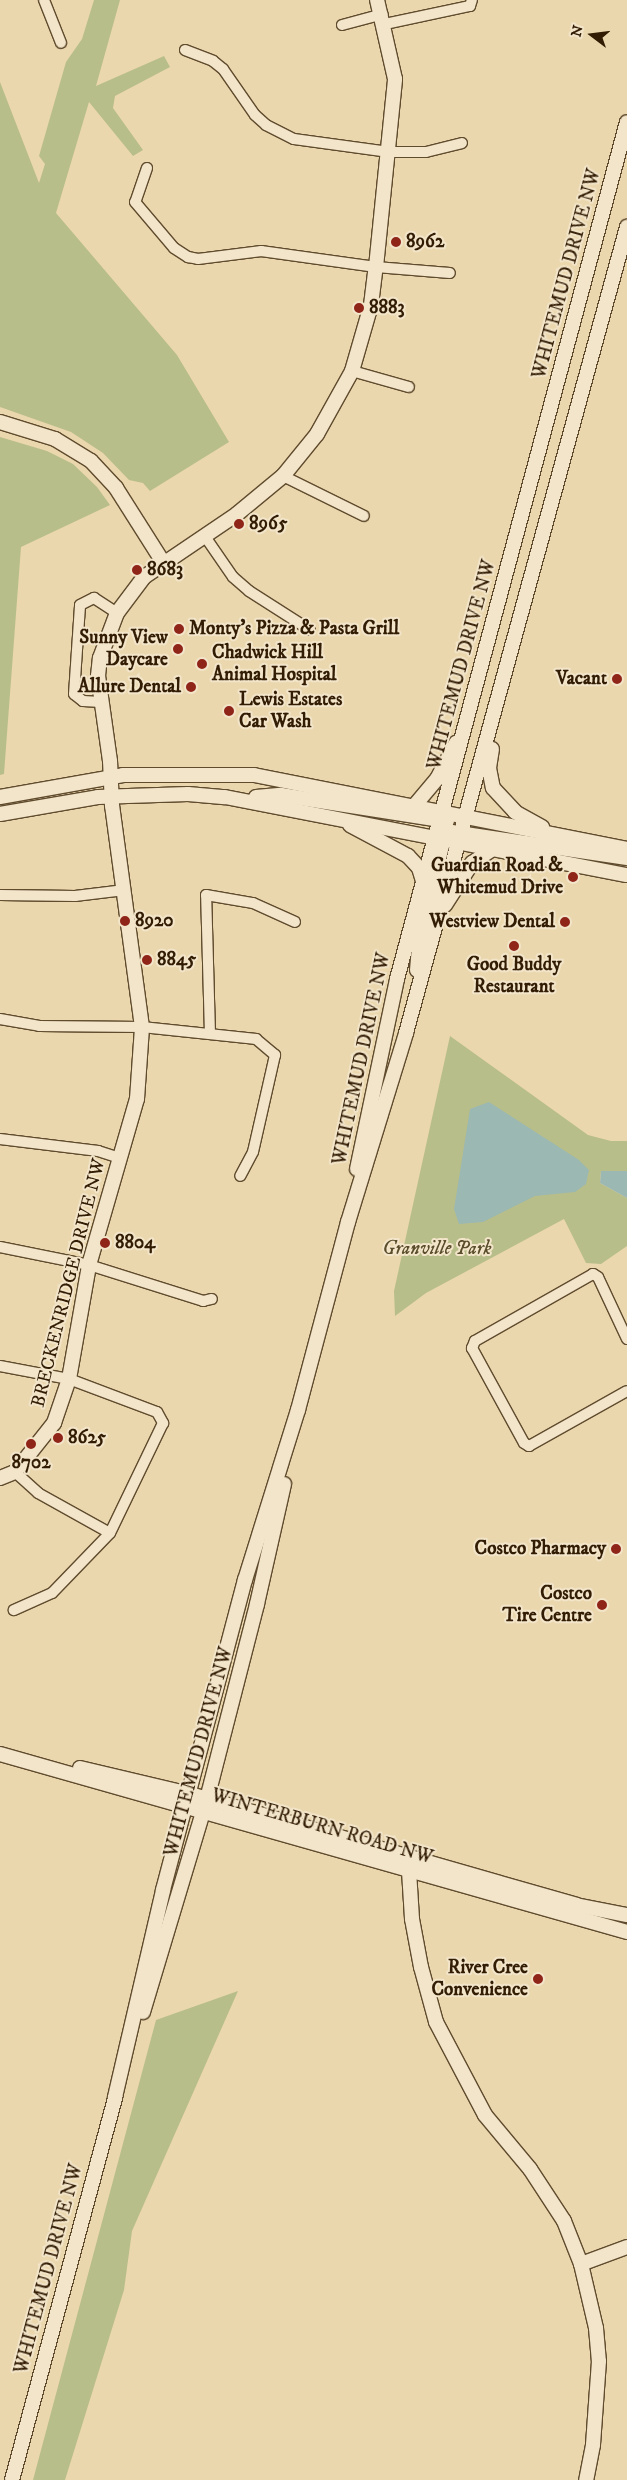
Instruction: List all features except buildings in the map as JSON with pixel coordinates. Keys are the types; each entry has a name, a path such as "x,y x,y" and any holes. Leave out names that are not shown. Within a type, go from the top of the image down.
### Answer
{"main road":[{"name":"BRECKENRIDGE DRIVE NW","path":"0,1478 15,1472 54,1424 69,1379 89,1265 137,1099 142,1027 111,796 101,702 100,658 117,612 144,577 162,562 238,514 283,476 326,421 352,371 369,313 376,268 395,79 384,19 377,0"},
{"name":"WHITEMUD DRIVE NW","path":"348,1222 383,1034 423,881 441,827 464,730 627,122"},
{"name":"WHITEMUD DRIVE NW","path":"190,1794 245,1580 298,1410 348,1222 416,998 627,227"},
{"path":"0,422 55,439 81,453 100,469 124,500 162,562"},
{"path":"496,706 499,724 489,768 493,788 515,812 558,835"},
{"path":"415,805 437,779 464,730"},
{"path":"0,797 110,777 182,773 254,774 415,805 441,827 460,837 494,849 627,875"},
{"path":"0,814 111,796 188,794 239,799 332,816 441,827 465,816 627,849"},
{"path":"239,799 281,795 441,827"},
{"path":"332,816 377,836 408,856 419,868 423,881"},
{"path":"416,998 419,948 441,827"},
{"path":"460,837 627,858"},
{"path":"440,908 452,898 472,863 494,849"},
{"name":"WHITEMUD DRIVE NW","path":"12,2480 194,1811 207,1799 257,1604 298,1410"},
{"name":"WINTERBURN ROAD NW","path":"4,1755 41,1759 190,1794 627,1932"},
{"name":"WINTERBURN ROAD NW","path":"4,1755 194,1811 576,1905 627,1915"},
{"path":"190,1794 194,1811"},
{"name":"WHITEMUD DRIVE NW","path":"115,2097 157,1971 194,1811"},
{"path":"410,1865 420,1967 436,2022 485,2115 530,2169 564,2221 582,2264 599,2361 593,2445 586,2480"},
{"path":"582,2264 627,2246"}],"street":[{"path":"44,0 61,43"},
{"path":"342,24 470,6 472,0"},
{"path":"185,50 213,61 223,69 256,115 280,132 323,145 389,152 426,152 462,143"},
{"path":"147,168 135,202 174,248 188,257 198,259 261,251 376,268 450,273"},
{"path":"352,371 409,388"},
{"path":"283,476 364,516"},
{"path":"204,535 239,582 310,630"},
{"path":"101,702 83,701 74,694 80,605 94,598 117,612"},
{"path":"0,895 74,896 125,890"},
{"path":"210,1034 206,895 253,903 295,922"},
{"path":"0,1018 39,1026 142,1027 256,1039 275,1054 252,1152 240,1176"},
{"path":"0,1139 98,1151 119,1158"},
{"path":"0,1247 89,1265 203,1301 212,1299"},
{"path":"627,1339 598,1277 593,1274 475,1341 472,1348 519,1435 529,1446 627,1392"},
{"path":"0,1366 69,1379 157,1412 163,1423 110,1533 52,1593 14,1610"},
{"path":"15,1472 38,1493 110,1533"}],"green space":[{"path":"94,0 120,0 96,86 164,56 170,67 115,96 113,108 143,150 133,156 89,102 56,213 177,355 229,442 150,491 143,483 129,480 103,453 71,432 0,407 0,82 39,183 45,164 39,156 66,62 82,39"},
{"path":"0,437 47,451 73,464 97,487 110,505 21,547 4,774 0,775"},
{"name":"Granville Park","path":"450,1036 588,1135 611,1141 627,1141 627,1171 601,1171 600,1183 627,1198 627,1246 601,1264 586,1263 564,1219 426,1293 395,1316 394,1291"},
{"path":"238,1991 132,2231 124,2290 65,2480 33,2480 156,2020"}],"water":[{"path":"489,1102 579,1160 589,1170 586,1184 575,1192 535,1196 483,1222 459,1224 454,1209 470,1109"},
{"path":"601,1171 627,1171 627,1198 600,1183"}],"place":[{"name":"8962","path":"396,242"},
{"name":"8883","path":"359,308"},
{"name":"8965","path":"239,524"},
{"name":"8683","path":"137,570"},
{"name":"Monty's Pizza & Pasta Grill","path":"179,629"},
{"name":"Sunny View Daycare","path":"178,649"},
{"name":"Chadwick Hill Animal Hospital","path":"202,664"},
{"name":"Vacant","path":"617,679"},
{"name":"Allure Dental","path":"191,687"},
{"name":"Lewis Estates Car Wash","path":"229,711"},
{"name":"Guardian Road & Whitemud Drive","path":"573,877"},
{"name":"8920","path":"125,921"},
{"name":"Westview Dental","path":"565,922"},
{"name":"Good Buddy Restaurant","path":"514,946"},
{"name":"8845","path":"147,960"},
{"name":"8804","path":"105,1243"},
{"name":"8625","path":"58,1438"},
{"name":"8702","path":"31,1444"},
{"name":"Costco Pharmacy","path":"616,1549"},
{"name":"Costco Tire Centre","path":"602,1605"},
{"name":"River Cree Convenience","path":"538,1979"}]}
